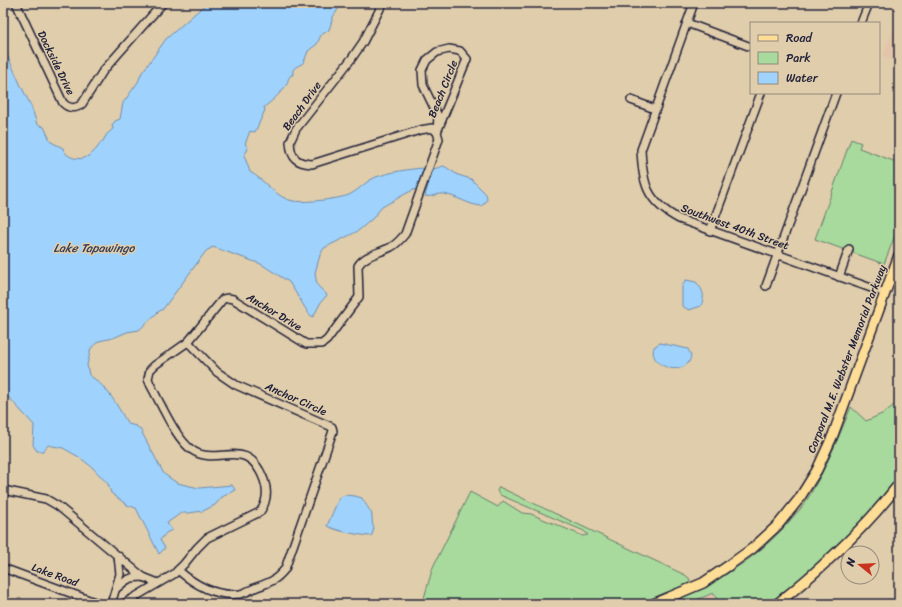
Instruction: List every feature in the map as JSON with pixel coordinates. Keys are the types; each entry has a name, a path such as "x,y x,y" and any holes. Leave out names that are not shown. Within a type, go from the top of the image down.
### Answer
{"main road":[{"name":"Corporal M.E. Webster Memorial Parkway","path":"653,604 703,583 728,566 753,548 778,525 799,499 817,470 833,435 899,255"},
{"path":"778,604 843,548 882,507 899,484"}],"street":[{"name":"Dockside Drive","path":"16,3 63,103 72,108 79,107 82,104 103,71 163,3"},
{"name":"Beach Drive","path":"384,3 356,53 296,129 290,142 295,160 312,164 420,130 432,128 437,132"},
{"name":"Southwest 40th Street","path":"694,3 641,150 643,175 647,189 662,208 679,219 885,293"},
{"path":"861,22 869,3"},
{"path":"686,23 750,47"},
{"name":"Beach Circle","path":"449,49 460,50 467,59 437,132 438,116 423,85 422,70 427,60 438,52 449,49"},
{"path":"710,231 761,94"},
{"path":"766,286 836,94"},
{"path":"631,100 655,109"},
{"name":"Anchor Drive","path":"123,604 178,570 207,538 260,512 267,496 266,487 261,472 255,463 249,458 242,456 207,455 193,451 186,445 178,435 151,386 148,379 150,370 188,342 204,324 216,305 223,299 228,298 233,299 306,344 322,344 328,340 359,297 358,266 360,262 365,258 392,247 405,234 439,139 437,132"},
{"path":"840,277 849,249"},
{"name":"Anchor Circle","path":"178,570 200,587 225,594 240,594 273,582 285,569 334,432 332,427 236,385 217,372 188,342"},
{"path":"3,490 46,499 58,506 143,577 158,583"},
{"path":"111,604 120,574 118,556"},
{"name":"Lake Road","path":"3,568 100,604"},
{"path":"116,588 128,579 143,577"}],"shaded area":[{"path":"899,13 899,63 883,57"},
{"path":"713,593 720,604 687,604"}],"green space":[{"path":"851,139 861,143 859,148 899,163 899,225 884,264 815,239"},
{"path":"894,405 899,407 899,477 888,493 849,537 791,588 769,604 720,604 713,593 687,604 666,604 716,580 731,571 760,550 787,524 805,503 818,480 836,444 851,407 866,421 884,413"},
{"path":"499,487 685,575 689,578 689,584 640,604 418,604 424,598 433,567 470,492 498,507 503,501 522,513 531,514 583,536 588,535 584,531 500,495 497,491"}],"water":[{"name":"Lake Tapawingo","path":"207,3 342,3 333,17 329,30 321,35 317,44 308,51 304,62 294,68 293,75 290,76 283,90 264,107 265,110 255,132 250,131 245,144 248,147 244,155 250,172 261,179 276,193 293,201 332,199 351,194 369,181 382,175 424,168 425,172 418,188 382,207 372,219 358,231 324,248 320,255 315,273 317,285 327,295 321,302 313,317 309,314 289,282 261,264 213,247 206,251 163,309 139,330 127,332 113,338 99,341 91,348 87,365 89,375 107,391 128,424 136,426 140,429 164,474 177,483 199,488 232,485 235,490 222,497 215,505 203,511 181,513 167,523 172,530 166,533 160,540 165,548 159,554 136,508 127,505 111,493 108,484 92,467 79,457 63,448 48,445 43,451 37,451 33,445 34,425 3,391 3,46 31,106 37,124 44,127 51,142 63,148 68,156 78,159 84,158 94,152 107,134 113,129 112,125 115,121 120,119 123,103 138,82 142,72 166,39"},
{"path":"444,166 458,175 471,179 486,194 487,199 485,203 481,206 476,205 444,194 425,196 433,169"},
{"path":"686,280 696,282 701,288 703,296 701,306 689,310 682,306 682,286"},
{"path":"660,343 688,349 691,355 689,362 683,367 677,369 662,365 653,354 654,347"},
{"path":"345,495 362,498 372,514 374,528 372,535 369,536 337,530 327,526 339,498"}]}
